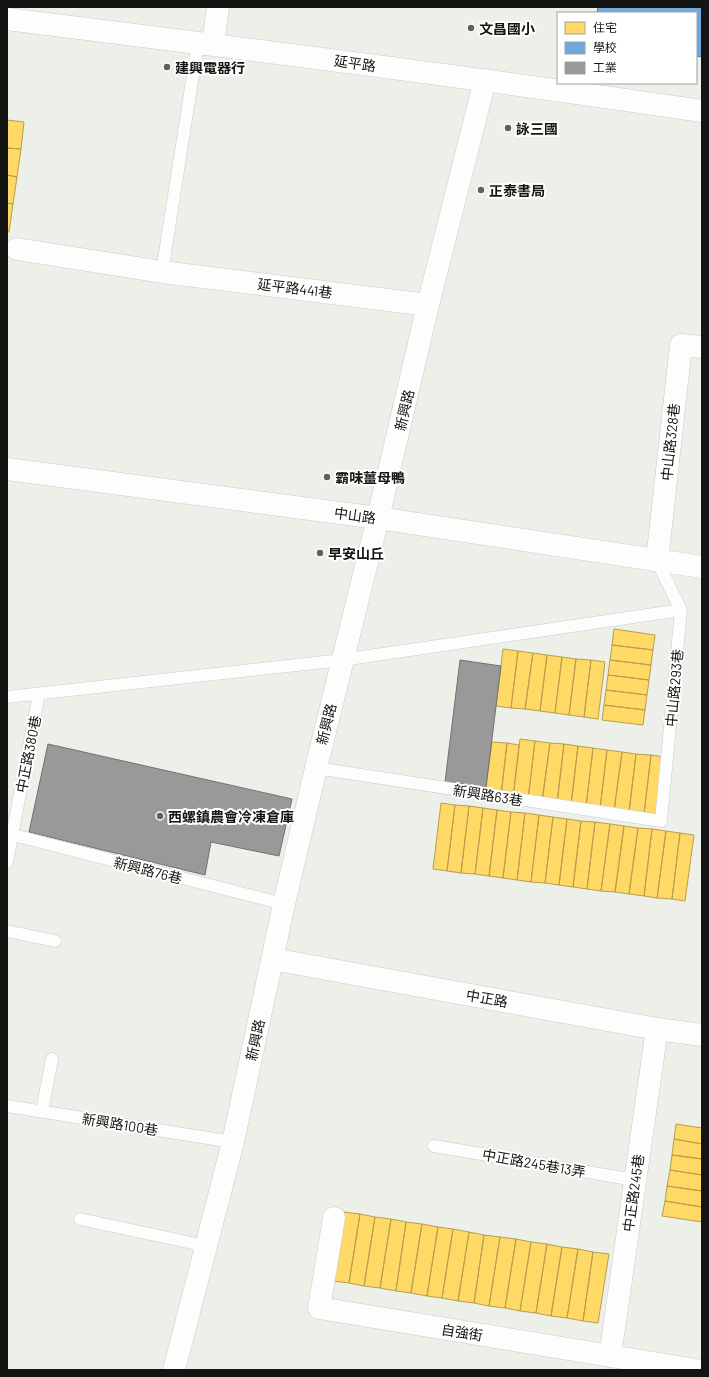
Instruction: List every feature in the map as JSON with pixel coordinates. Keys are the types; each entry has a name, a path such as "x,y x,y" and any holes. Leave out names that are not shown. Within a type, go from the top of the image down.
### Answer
{"street":[{"path":"206,43 218,7"},
{"name":"延平路","path":"7,18 485,80 702,111"},
{"name":"新興路","path":"174,1370 233,1142 284,904 316,768 378,518 428,305 485,80"},
{"name":"延平路441巷","path":"17,249 162,272 428,305"},
{"name":"中山路328巷","path":"657,561 681,345 702,346"},
{"name":"中山路","path":"7,469 378,518 702,567"},
{"name":"中正路","path":"272,959 657,1029 702,1035"},
{"name":"中正路245巷","path":"610,1356 657,1029"},
{"name":"自強街","path":"334,1218 319,1308 696,1370"}],"lane":[{"path":"162,272 206,43"},
{"path":"7,697 342,660 681,610 657,561"},
{"name":"中山路293巷","path":"661,821 681,610"},
{"name":"中正路380巷","path":"7,862 39,694"},
{"name":"新興路63巷","path":"316,768 661,821"},
{"name":"新興路76巷","path":"13,835 284,904"},
{"path":"7,931 55,941"},
{"path":"42,1111 52,1059"},
{"name":"新興路100巷","path":"7,1106 233,1142"},
{"name":"中正路245巷13弄","path":"434,1146 635,1180"},
{"path":"80,1219 206,1246"}],"building: 住宅":[{"path":"7,120 24,122 21,149 7,148"},
{"path":"7,148 21,149 17,177 7,175"},
{"path":"7,175 17,177 13,204 7,203"},
{"path":"7,203 13,204 9,232 7,231"},
{"path":"614,629 655,635 653,650 612,645"},
{"path":"612,645 653,650 651,665 610,660"},
{"path":"503,649 518,651 511,708 496,706"},
{"path":"518,651 533,653 525,709 511,708"},
{"path":"533,653 547,655 540,711 525,709"},
{"path":"547,655 562,657 555,713 540,711"},
{"path":"562,657 576,659 569,715 555,713"},
{"path":"576,659 591,660 584,717 569,715"},
{"path":"591,660 605,662 598,719 584,717"},
{"path":"610,660 651,665 649,680 608,675"},
{"path":"608,675 649,680 647,695 606,690"},
{"path":"606,690 647,695 645,710 604,705"},
{"path":"604,705 645,710 643,725 602,720"},
{"path":"520,739 535,741 528,800 513,798"},
{"path":"535,741 550,743 542,802 528,800"},
{"path":"492,742 507,743 501,796 485,794"},
{"path":"507,743 519,745 513,798 501,796"},
{"path":"550,743 564,744 557,803 542,802"},
{"path":"564,744 578,746 571,805 557,803"},
{"path":"578,746 593,748 586,807 571,805"},
{"path":"593,748 607,750 600,809 586,807"},
{"path":"607,750 622,752 614,811 600,809"},
{"path":"622,752 636,754 629,812 614,811"},
{"path":"636,754 651,755 644,814 629,812"},
{"path":"651,755 665,757 658,816 644,814"},
{"path":"441,803 455,805 447,871 433,869"},
{"path":"455,805 469,806 461,873 447,871"},
{"path":"469,806 483,808 475,874 461,873"},
{"path":"483,808 497,810 489,876 475,874"},
{"path":"497,810 511,812 503,878 489,876"},
{"path":"511,812 525,813 517,880 503,878"},
{"path":"525,813 539,815 531,882 517,880"},
{"path":"539,815 553,817 545,883 531,882"},
{"path":"553,817 567,819 559,885 545,883"},
{"path":"567,819 581,821 573,887 559,885"},
{"path":"581,821 595,822 587,889 573,887"},
{"path":"595,822 610,824 601,891 587,889"},
{"path":"610,824 624,826 615,892 601,891"},
{"path":"624,826 638,828 629,894 615,892"},
{"path":"638,828 652,829 644,896 629,894"},
{"path":"652,829 666,831 657,898 644,896"},
{"path":"666,831 680,833 672,899 657,898"},
{"path":"680,833 694,835 685,901 672,899"},
{"path":"676,1124 702,1128 702,1144 674,1139"},
{"path":"674,1139 702,1144 702,1159 672,1155"},
{"path":"672,1155 702,1159 702,1175 670,1170"},
{"path":"670,1170 702,1175 702,1191 667,1186"},
{"path":"667,1186 702,1191 702,1207 665,1201"},
{"path":"665,1201 702,1207 702,1222 662,1216"},
{"path":"344,1212 360,1214 349,1283 333,1281"},
{"path":"360,1214 375,1217 364,1286 349,1283"},
{"path":"375,1217 391,1219 380,1288 364,1286"},
{"path":"391,1219 406,1222 396,1291 380,1288"},
{"path":"406,1222 422,1224 411,1293 396,1291"},
{"path":"422,1224 438,1227 427,1296 411,1293"},
{"path":"438,1227 453,1229 442,1298 427,1296"},
{"path":"453,1229 469,1232 458,1301 442,1298"},
{"path":"469,1232 484,1235 474,1303 458,1301"},
{"path":"484,1235 500,1237 489,1306 474,1303"},
{"path":"500,1237 516,1239 505,1308 489,1306"},
{"path":"516,1239 531,1242 520,1311 505,1308"},
{"path":"531,1242 547,1244 536,1313 520,1311"},
{"path":"547,1244 562,1247 551,1316 536,1313"},
{"path":"562,1247 578,1249 567,1318 551,1316"},
{"path":"578,1249 593,1252 583,1321 567,1318"},
{"path":"593,1252 609,1254 598,1323 583,1321"}],"building: 學校":[{"path":"598,7 702,7 702,57 697,56 697,12 597,12"}],"building: 工業":[{"path":"460,660 501,666 486,787 445,782"},
{"name":"西螺鎮農會冷凍倉庫","path":"48,744 292,799 279,856 211,842 205,875 29,832"}],"place":[{"name":"文昌國小","path":"471,28"},
{"name":"建興電器行","path":"167,67"},
{"name":"詠三國","path":"508,128"},
{"name":"正泰書局","path":"481,190"},
{"name":"霸味薑母鴨","path":"327,477"},
{"name":"早安山丘","path":"320,553"},
{"name":"西螺鎮農會冷凍倉庫","path":"160,816"}]}
